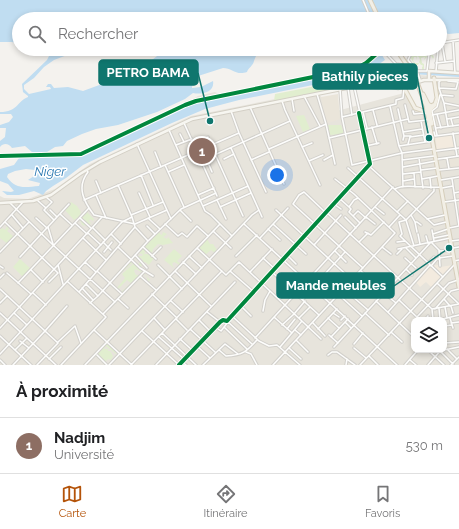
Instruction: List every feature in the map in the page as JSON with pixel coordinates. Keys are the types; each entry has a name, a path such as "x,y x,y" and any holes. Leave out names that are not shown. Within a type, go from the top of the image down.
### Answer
{"main road":[{"path":"370,0 376,12"},
{"path":"400,56 419,85 432,124"},
{"path":"428,78 428,71 459,73"},
{"path":"0,203 23,202 46,197 57,192 100,162 194,118 371,83 404,87 419,78 459,80"},
{"path":"426,104 433,106 437,100 434,79"},
{"path":"427,120 431,108 437,103 438,100 434,79"},
{"path":"404,87 416,107 422,108 426,104"},
{"path":"404,87 415,108 424,110 430,114"},
{"path":"422,95 430,114 434,132 435,150"},
{"path":"422,95 427,120 434,132 432,141 441,180 454,262 458,272 459,288"}],"street":[{"path":"363,0 368,12"},
{"path":"447,42 459,40"},
{"path":"453,41 455,73"},
{"path":"0,156 81,154 196,101 357,68 374,56"},
{"path":"388,56 396,64 412,66"},
{"path":"410,56 408,60 417,71 419,78"},
{"path":"417,71 428,71 429,56"},
{"path":"436,71 437,56"},
{"path":"444,56 445,61"},
{"path":"436,63 445,61 455,62"},
{"path":"439,88 456,89 457,82 445,80 439,81 439,88 444,103 448,126"},
{"path":"215,327 220,331 224,327 241,306 369,166 354,86"},
{"path":"342,117 396,104 396,100 403,98 404,87"},
{"path":"348,88 352,115"},
{"path":"340,89 342,117 352,166 402,153 459,148"},
{"path":"317,94 326,124 335,164"},
{"path":"441,95 454,96"},
{"path":"441,95 437,107 441,128"},
{"path":"304,96 320,126"},
{"path":"292,99 294,111"},
{"path":"282,101 320,185"},
{"path":"444,103 459,106"},
{"path":"405,105 408,119 411,123 427,120"},
{"path":"390,106 402,153 403,187"},
{"path":"250,107 284,184"},
{"path":"430,114 437,107"},
{"path":"398,109 404,136 403,140"},
{"path":"373,110 377,126"},
{"path":"430,114 459,110"},
{"path":"231,111 239,133 266,192"},
{"path":"399,146 432,141 424,113 414,114 413,111"},
{"path":"363,112 367,129"},
{"path":"430,114 436,128 434,132 435,136 459,133"},
{"path":"447,119 459,118"},
{"path":"329,138 408,119"},
{"path":"451,119 453,126"},
{"path":"201,160 290,121"},
{"path":"421,121 425,142"},
{"path":"184,122 217,196"},
{"path":"251,160 297,136 326,124"},
{"path":"436,128 459,125"},
{"path":"366,146 378,144 372,127"},
{"path":"403,132 422,129"},
{"path":"169,130 205,211 209,213 232,236"},
{"path":"84,200 239,133"},
{"path":"402,160 419,158 437,159 458,156 453,133"},
{"path":"180,134 184,142"},
{"path":"404,136 411,137 424,135"},
{"path":"193,143 208,137"},
{"path":"408,144 411,137"},
{"path":"176,145 192,139"},
{"path":"455,141 459,140"},
{"path":"302,148 312,143"},
{"path":"137,144 171,219"},
{"path":"231,147 262,217"},
{"path":"155,152 161,167"},
{"path":"215,154 243,216"},
{"path":"224,159 234,154"},
{"path":"309,161 323,155"},
{"path":"324,160 333,155"},
{"path":"206,158 212,172"},
{"path":"419,158 423,188"},
{"path":"447,158 449,169"},
{"path":"403,167 437,159"},
{"path":"165,165 184,208"},
{"path":"168,172 184,165"},
{"path":"369,166 434,225 448,222"},
{"path":"403,174 438,167 449,169 459,168"},
{"path":"348,168 406,220 414,246"},
{"path":"87,170 88,172 82,180 84,200 94,215 135,224 167,210"},
{"path":"414,173 415,187"},
{"path":"141,175 154,206"},
{"path":"422,179 440,175"},
{"path":"441,180 459,177"},
{"path":"430,178 434,191 406,220 399,222 402,234 400,236 443,277"},
{"path":"432,234 459,226 452,178"},
{"path":"273,365 395,232 335,179"},
{"path":"403,181 414,179"},
{"path":"96,181 101,193"},
{"path":"79,292 135,227 132,216 118,185"},
{"path":"203,206 248,186"},
{"path":"307,281 382,199 394,188 432,188 453,186"},
{"path":"198,195 214,188"},
{"path":"363,268 293,204 299,195 304,192 428,305 432,309 433,317"},
{"path":"454,193 459,192"},
{"path":"140,193 149,218 160,228"},
{"path":"90,303 160,228 180,210 216,193"},
{"path":"220,206 251,193"},
{"path":"96,195 106,218"},
{"path":"46,197 52,202 46,208"},
{"path":"339,198 349,206 351,209 349,212 360,223"},
{"path":"349,206 358,198"},
{"path":"37,200 46,208 44,210 54,220"},
{"path":"217,200 226,220"},
{"path":"444,202 459,200"},
{"path":"397,212 408,201"},
{"path":"0,228 23,202"},
{"path":"0,354 122,222 146,208 163,202"},
{"path":"10,203 115,302"},
{"path":"20,257 70,204"},
{"path":"334,204 340,209"},
{"path":"375,207 384,214"},
{"path":"18,283 89,208"},
{"path":"260,238 288,208"},
{"path":"50,210 57,217"},
{"path":"180,210 191,221"},
{"path":"96,356 108,365 259,210"},
{"path":"276,210 352,280"},
{"path":"354,215 358,211 375,224"},
{"path":"60,214 72,226"},
{"path":"427,219 446,214"},
{"path":"12,215 23,228"},
{"path":"314,245 341,215"},
{"path":"389,227 400,215"},
{"path":"411,215 415,222 420,244"},
{"path":"0,328 102,217"},
{"path":"345,217 356,228"},
{"path":"36,218 47,228 53,245"},
{"path":"80,218 105,240"},
{"path":"5,222 58,273 49,282"},
{"path":"0,252 29,222"},
{"path":"359,243 366,232 372,235 384,222"},
{"path":"415,222 421,226"},
{"path":"75,223 101,245"},
{"path":"165,224 178,236 182,233 187,237 197,226 208,236"},
{"path":"85,365 220,224"},
{"path":"244,224 398,365"},
{"path":"273,224 306,254"},
{"path":"147,226 155,234"},
{"path":"135,227 148,241"},
{"path":"268,229 280,240"},
{"path":"432,230 434,241"},
{"path":"213,231 231,248"},
{"path":"111,234 121,244"},
{"path":"236,256 256,235"},
{"path":"426,236 428,243"},
{"path":"83,238 106,260"},
{"path":"434,238 450,238 459,240"},
{"path":"398,249 450,238"},
{"path":"397,242 404,241"},
{"path":"103,242 111,250"},
{"path":"104,252 112,242"},
{"path":"431,242 440,251 459,247"},
{"path":"334,347 431,242"},
{"path":"118,247 131,260 153,276"},
{"path":"143,247 156,259"},
{"path":"152,256 161,247"},
{"path":"382,247 391,254"},
{"path":"197,248 226,275 239,262 321,339"},
{"path":"397,254 402,248"},
{"path":"406,248 416,258"},
{"path":"250,272 272,249"},
{"path":"439,250 440,266"},
{"path":"335,251 346,262"},
{"path":"303,299 345,252"},
{"path":"135,255 147,268"},
{"path":"189,256 202,268"},
{"path":"287,256 296,264"},
{"path":"430,264 439,258 454,256"},
{"path":"388,312 430,264 434,257"},
{"path":"263,258 275,269"},
{"path":"405,258 416,268"},
{"path":"360,365 443,277 454,262 459,260"},
{"path":"85,262 122,294"},
{"path":"184,262 196,274"},
{"path":"58,265 64,285"},
{"path":"158,265 182,288"},
{"path":"406,269 412,275"},
{"path":"31,270 43,282"},
{"path":"103,314 145,271"},
{"path":"175,271 211,306"},
{"path":"230,271 254,292"},
{"path":"360,271 372,281 368,285"},
{"path":"94,330 132,365 222,272"},
{"path":"272,272 319,315"},
{"path":"7,273 46,305"},
{"path":"287,286 298,273"},
{"path":"0,278 4,274"},
{"path":"357,275 381,296"},
{"path":"140,276 156,290"},
{"path":"377,276 389,287"},
{"path":"399,300 417,317 449,283 458,281"},
{"path":"61,365 106,317 67,282"},
{"path":"156,365 235,282"},
{"path":"437,283 459,304"},
{"path":"86,284 98,296"},
{"path":"293,290 296,285"},
{"path":"82,288 94,300"},
{"path":"435,309 451,291 459,288"},
{"path":"344,289 368,310"},
{"path":"0,290 58,343"},
{"path":"263,311 265,300 270,291"},
{"path":"384,292 396,303"},
{"path":"219,349 226,356 238,354 248,350 274,317 296,293"},
{"path":"152,294 188,331"},
{"path":"338,294 362,316"},
{"path":"0,303 7,296"},
{"path":"118,298 128,308"},
{"path":"444,299 451,306 453,313"},
{"path":"171,301 183,312"},
{"path":"282,325 305,301"},
{"path":"376,301 411,334"},
{"path":"432,309 459,304"},
{"path":"13,365 67,306"},
{"path":"241,306 251,316"},
{"path":"299,318 310,307"},
{"path":"445,307 453,328"},
{"path":"439,308 440,317"},
{"path":"318,329 337,309"},
{"path":"207,311 220,322"},
{"path":"0,313 56,365"},
{"path":"14,313 27,326"},
{"path":"333,313 339,318"},
{"path":"366,313 389,335"},
{"path":"448,318 459,315"},
{"path":"232,316 256,339 269,346 276,345 300,365"},
{"path":"341,320 345,316"},
{"path":"274,317 292,333"},
{"path":"154,318 166,330"},
{"path":"328,318 339,328"},
{"path":"287,329 295,319"},
{"path":"338,343 330,336 348,319"},
{"path":"199,320 211,331"},
{"path":"142,331 179,365 202,340 220,322 224,320 252,345"},
{"path":"279,347 302,321"},
{"path":"345,322 351,328"},
{"path":"447,325 459,322"},
{"path":"312,323 325,336"},
{"path":"37,365 75,326 81,344"},
{"path":"224,327 248,350"},
{"path":"190,329 215,352"},
{"path":"295,330 301,335"},
{"path":"391,332 402,342"},
{"path":"162,333 196,365"},
{"path":"354,344 363,333"},
{"path":"0,336 31,365"},
{"path":"159,337 184,360"},
{"path":"15,350 21,341 27,338"},
{"path":"180,339 192,351"},
{"path":"296,340 308,352"},
{"path":"21,341 29,348"},
{"path":"447,343 459,342"},
{"path":"203,365 215,352 226,344 238,354"},
{"path":"197,346 210,358"},
{"path":"49,359 61,347"},
{"path":"447,349 459,347"},
{"path":"289,348 300,359"},
{"path":"354,348 366,358"},
{"path":"245,352 251,354 257,365"},
{"path":"328,355 332,352 337,352 355,365"},
{"path":"447,352 458,358 452,364"},
{"path":"405,365 416,353"},
{"path":"431,353 444,365"},
{"path":"428,365 439,353"},
{"path":"444,353 452,364 456,365"},
{"path":"368,356 378,365"},
{"path":"0,360 5,365"},
{"path":"346,365 347,360"},
{"path":"410,360 416,365"},
{"path":"182,362 186,365"}],"shaded area":[{"path":"417,75 435,76 437,80 459,81 459,365 0,365 0,196 4,198 28,199 55,189 90,164 191,116 315,91 328,103 333,112 404,93 413,108 431,111 440,100 435,78 418,78"},
{"path":"215,92 221,93 221,95 194,101 193,99 198,96"},
{"path":"338,94 340,119 326,124 321,97"},
{"path":"453,134 455,147 437,150 435,136"},
{"path":"459,157 459,167 449,168 448,159"},
{"path":"438,265 440,267 453,265 432,288 426,282 420,287 416,282 430,266"}],"green space":[{"path":"417,56 416,60 416,57 414,57 413,61 415,63 419,63 418,65 415,65 410,57"},
{"path":"417,56 428,56 424,60 425,57 421,58 422,63 424,64 424,70 422,70 423,66 419,62 419,57"},
{"path":"363,74 363,83 274,101 275,94 347,80"},
{"path":"304,115 310,129 303,132 296,116"},
{"path":"328,125 341,125 344,134 330,135"},
{"path":"71,202 77,206 81,212 79,217 74,220 64,209"},
{"path":"87,212 94,219 93,221 90,219 89,221 91,223 87,226 82,225 80,220"},
{"path":"7,226 9,229 7,231 14,237 8,244 0,238 0,230 2,228 5,230"},
{"path":"159,231 162,235 163,232 167,234 163,237 167,239 168,237 173,243 163,245 158,244 153,249 152,253 150,254 147,251 144,253 154,258 149,265 145,262 142,264 141,268 139,263 143,261 138,256 142,256 143,254 139,253 143,249 146,250 144,248"},
{"path":"207,239 217,250 215,253 211,250 205,255 199,248"},
{"path":"174,249 182,256 177,261 181,264 178,267 178,264 174,262 172,264 174,268 164,260"},
{"path":"20,259 31,269 23,277 13,267"},
{"path":"131,261 144,274 136,269 134,271 136,275 142,275 123,293 120,293 131,283 127,280 118,289 119,292 114,287 117,288 125,278 122,274 133,264 132,263 118,276"},
{"path":"107,343 117,353 116,354 106,346 104,349 108,349 113,356 111,360 108,359 106,361 106,365 95,355"}],"water":[{"path":"0,0 459,0 459,33 449,34 447,34 447,12 12,12 12,42 0,42"},
{"path":"49,56 64,56 54,60 44,67 34,78 24,85 24,89 29,94 51,89 50,87 46,87 48,84 51,84 54,88 68,87 83,91 121,78 143,67 157,56 257,56 247,72 240,73 223,68 195,77 192,88 201,87 213,81 212,88 207,92 200,94 193,93 185,99 157,112 118,125 96,129 82,134 67,141 63,146 55,147 47,152 32,152 25,146 12,148 5,144 0,147 0,141 5,137 6,128 0,128 0,125 9,122 13,117 11,114 0,114 0,112 6,112 14,109 28,97 23,92 22,84 47,60"},
{"name":"Niger","path":"379,56 383,56 385,60 369,71 459,74 459,77 397,73 367,75 364,73 352,77 239,100 205,109 83,165 46,191 43,195 34,191 19,195 7,195 2,191 14,191 8,184 0,181 0,169 14,165 19,158 77,156 194,103 362,69","holes":["26,169 35,170 34,176 28,180 40,183 39,186 17,186 7,177 8,174 15,171"]}],"cycle path":[{"path":"0,156 81,154 196,101 357,68 374,56"},
{"path":"179,365 220,322 223,320 227,321 370,164 359,113"}],"place":[{"name":"PETRO BAMA","path":"210,121"},
{"name":"Bathily pieces","path":"429,138"},
{"name":"Nadjim","path":"202,151"},
{"name":"Mande meubles","path":"449,248"}]}
